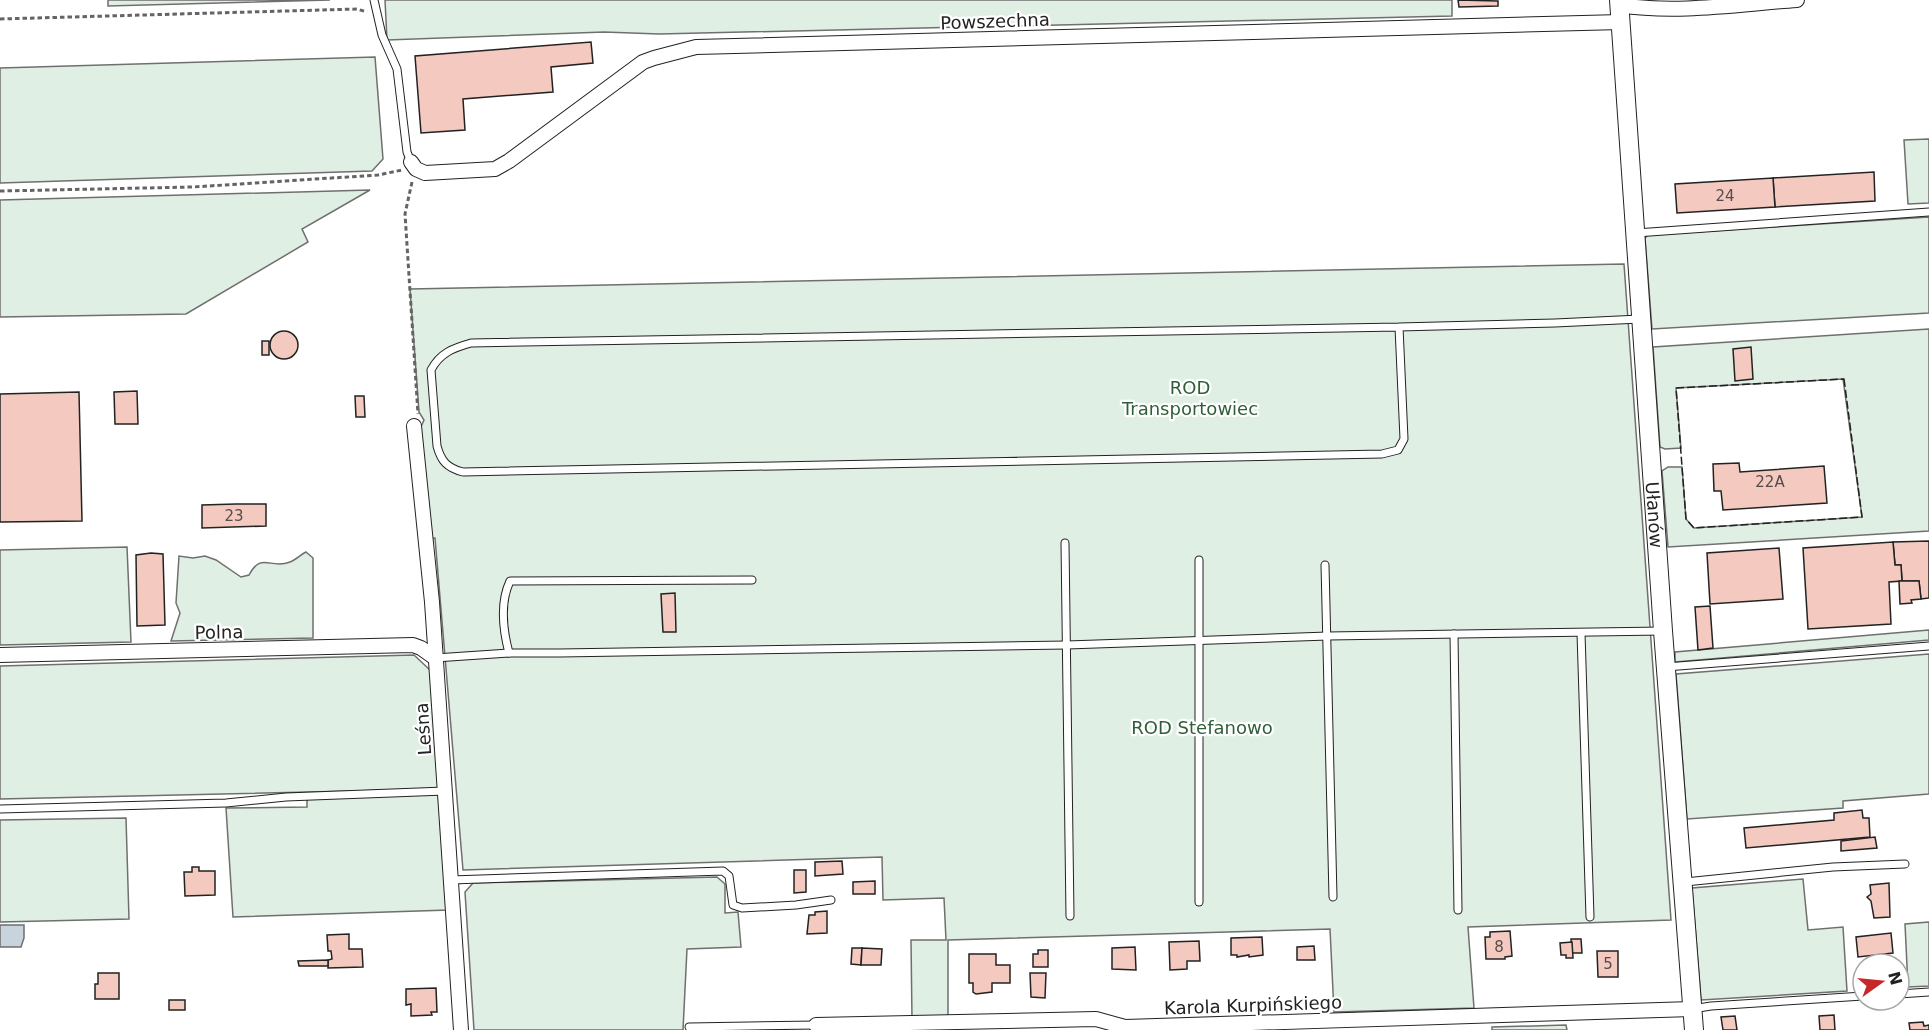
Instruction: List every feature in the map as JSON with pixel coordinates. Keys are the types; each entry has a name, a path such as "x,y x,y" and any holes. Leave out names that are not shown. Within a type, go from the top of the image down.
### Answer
{"street":[{"name":"Powszechna","path":"413,165 425,173 495,169 643,62 696,47 1674,8 1797,0"},
{"name":"Ułanów","path":"1620,9 1663,631 1694,1030"},
{"name":"Leśna","path":"414,426 432,602 461,1030"},
{"name":"Polna","path":"0,655 413,645 435,658"},
{"name":"Karola Kurpińskiego","path":"816,1025 1096,1019 1125,1026 1136,1026 1692,1009"}],"lane":[{"path":"374,0 382,35 397,69 407,153 413,165"},
{"path":"1636,233 1929,212"},
{"path":"1399,327 1404,439 1398,450 1382,454 463,472 447,466 437,446 431,370 437,359 446,352 471,344 1399,327 1642,319"},
{"path":"1065,543 1070,916"},
{"path":"1199,560 1199,902"},
{"path":"1325,564 1333,897"},
{"path":"509,653 504,633 505,591 510,581 752,580"},
{"path":"435,658 509,653 1067,645 1328,636 1663,631"},
{"path":"1581,633 1590,917"},
{"path":"1454,634 1458,910"},
{"path":"1666,667 1929,646"},
{"path":"0,809 225,803 286,797 445,791"},
{"path":"1682,882 1833,867 1905,864"},
{"path":"451,880 723,872 729,876 733,905 742,908 796,905 831,900"},
{"path":"1911,993 1929,992"},
{"path":"1692,1009 1851,997"},
{"path":"688,1028 816,1025"}],"path":[{"path":"0,19 357,9 377,15"},
{"path":"0,191 193,187 378,175 400,172 413,165"},
{"path":"413,165 405,214 418,416 414,426"}],"green space":[{"path":"108,0 330,0 108,6"},
{"path":"385,0 1452,0 1452,16 659,34 604,32 387,40"},
{"path":"375,57 383,159 372,171 0,183 0,68"},
{"path":"1929,139 1929,203 1908,204 1904,140"},
{"path":"370,190 302,229 308,242 186,314 0,317 0,200"},
{"path":"1929,217 1929,313 1652,329 1645,238 1648,235"},
{"path":"1624,264 1671,920 1468,927 1474,1008 1334,1012 1330,929 948,940 948,1018 912,1019 911,940 946,940 944,898 883,900 882,857 463,870 435,538 428,539 419,431 424,420 419,412 410,289"},
{"path":"1929,329 1929,531 1668,547 1662,471 1668,467 1682,467 1686,519 1694,528 1862,517 1843,379 1676,388 1681,448 1665,449 1660,447 1653,347"},
{"path":"127,547 131,642 0,645 0,550"},
{"path":"306,552 313,558 313,638 171,641 180,613 176,603 179,556 193,558 205,556 216,560 241,577 249,575 262,562 283,564"},
{"path":"1929,630 1929,640 1675,662 1675,652"},
{"path":"1929,654 1929,794 1843,801 1843,808 1687,819 1676,674"},
{"path":"414,655 430,670 440,789 0,799 0,666"},
{"path":"442,794 449,910 233,917 226,808 307,807 307,799"},
{"path":"126,818 129,919 0,922 0,820"},
{"path":"717,877 725,884 725,913 738,912 741,947 687,949 683,1030 474,1030 465,892 473,883"},
{"path":"1803,879 1808,930 1843,927 1847,991 1701,1000 1692,888"},
{"path":"1929,922 1929,986 1911,987 1911,952 1906,952 1905,924"},
{"path":"1566,1025 1567,1030 1492,1030 1492,1027"}],"shaded area":[{"path":"0,925 24,925 21,947 0,947"}],"building":[{"path":"1458,0 1498,1 1498,6 1459,7"},
{"path":"591,42 593,63 551,67 553,92 463,99 465,130 421,133 415,56"},
{"path":"1874,172 1875,201 1775,207 1773,178"},
{"path":"1773,178 1775,207 1677,213 1675,184"},
{"path":"284,331 294,335 298,345 294,355 284,359 274,355 270,345 274,335"},
{"path":"262,341 269,341 269,355 262,355"},
{"path":"1751,347 1753,379 1735,381 1733,349"},
{"path":"137,391 138,424 115,424 114,392"},
{"path":"79,392 82,521 0,522 0,394"},
{"path":"355,396 364,396 365,417 356,417"},
{"path":"1739,463 1740,472 1824,466 1827,503 1723,510 1721,491 1714,491 1713,464"},
{"path":"266,504 266,526 202,528 202,505"},
{"path":"1929,541 1929,598 1921,599 1919,581 1902,581 1901,565 1895,565 1893,542"},
{"path":"1893,542 1895,565 1901,565 1902,581 1889,582 1891,624 1808,629 1803,548"},
{"path":"1779,548 1783,599 1710,604 1707,553"},
{"path":"163,554 165,625 137,626 136,555"},
{"path":"1899,581 1919,581 1921,599 1911,600 1912,603 1900,604"},
{"path":"675,593 676,632 663,632 661,594"},
{"path":"1710,606 1713,648 1698,650 1695,607"},
{"path":"1862,810 1863,818 1869,818 1870,837 1746,848 1744,828 1834,820 1834,813"},
{"path":"1875,837 1877,848 1841,851 1841,841"},
{"path":"842,861 843,874 815,876 815,862"},
{"path":"192,867 199,867 199,871 215,871 215,895 185,896 184,872 192,872"},
{"path":"794,870 806,870 806,892 794,893"},
{"path":"875,881 875,894 853,894 853,882"},
{"path":"1889,883 1890,917 1874,918 1871,901 1867,897 1871,894 1870,885"},
{"path":"827,911 827,933 807,934 809,915"},
{"path":"1510,931 1512,956 1505,957 1505,959 1486,959 1485,937 1490,937 1490,932"},
{"path":"1891,933 1893,952 1858,952 1856,937"},
{"path":"349,934 349,949 362,949 363,967 328,968 328,960 332,959 331,951 328,951 327,935"},
{"path":"1262,937 1263,955 1237,957 1237,955 1231,955 1231,938"},
{"path":"1571,939 1581,939 1582,953 1572,953"},
{"path":"1199,941 1200,961 1187,961 1187,969 1170,970 1169,942"},
{"path":"1572,942 1573,958 1566,958 1566,955 1561,955 1560,943"},
{"path":"1314,946 1315,960 1297,960 1297,947"},
{"path":"1135,947 1136,970 1112,969 1112,948"},
{"path":"852,948 862,948 861,965 851,964"},
{"path":"862,948 882,949 881,965 861,965"},
{"path":"1038,950 1048,950 1048,967 1033,967 1033,954 1038,954"},
{"path":"1597,951 1618,951 1618,977 1598,977"},
{"path":"969,954 996,954 996,965 1010,965 1010,983 992,983 992,992 976,994 973,992 973,983 969,983"},
{"path":"328,960 328,966 299,966 298,961"},
{"path":"98,973 119,973 119,999 95,999"},
{"path":"1030,973 1046,973 1045,998 1031,997"},
{"path":"436,988 437,1012 431,1012 432,1015 411,1016 411,1004 406,1005 406,989"},
{"path":"169,1000 185,1000 185,1010 169,1010"},
{"path":"1834,1015 1835,1030 1820,1030 1819,1016"},
{"path":"1735,1016 1737,1030 1723,1030 1721,1017"},
{"path":"1923,1022 1924,1026 1929,1025 1929,1030 1910,1030 1909,1023"}],"fence":[{"path":"1844,379 1862,517 1694,528 1686,519 1676,388 1844,379"}],"park label":[{"name":"ROD Transportowiec","path":"1190,397"},
{"name":"ROD Stefanowo","path":"1202,727"}]}
